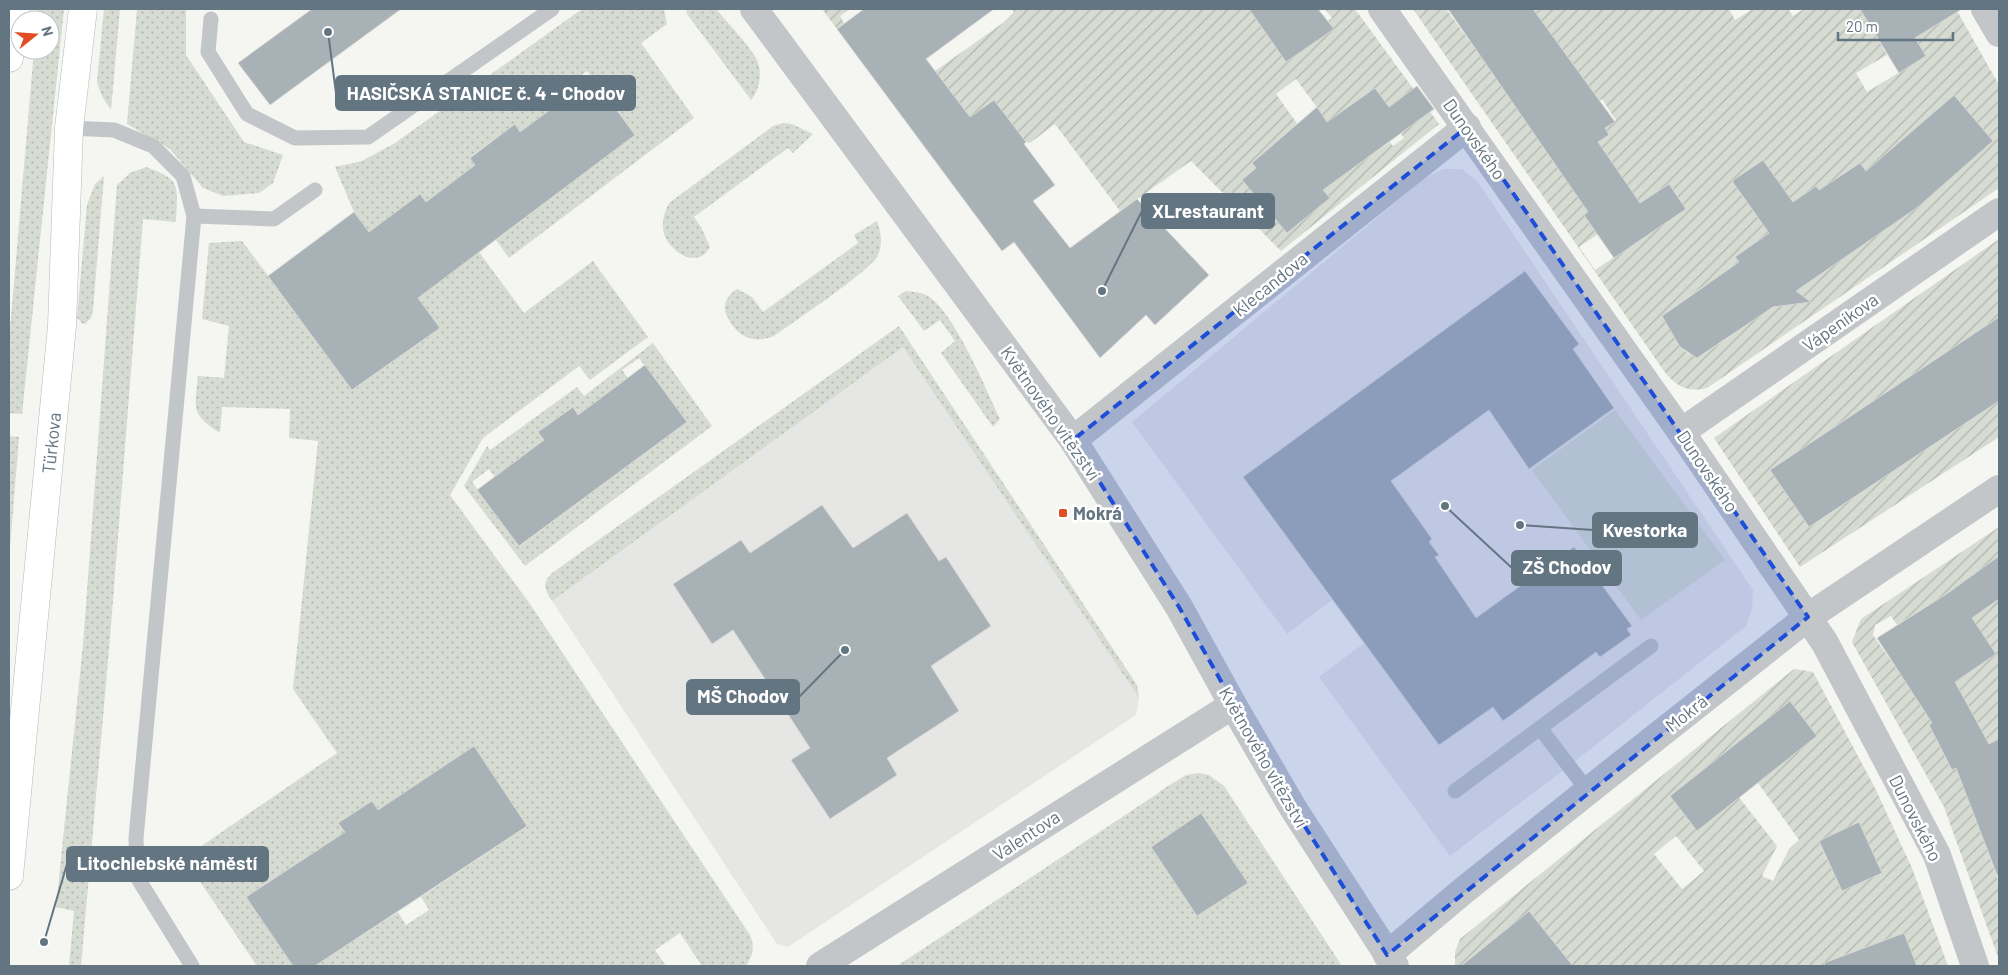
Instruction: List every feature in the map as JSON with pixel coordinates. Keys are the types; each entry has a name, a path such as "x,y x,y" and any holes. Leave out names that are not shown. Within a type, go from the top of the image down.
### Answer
{"main road":[{"path":"9,58 15,9"},
{"name":"Türkova","path":"9,876 62,326 69,128 83,9"}],"street":[{"name":"Květnového vítězství","path":"754,9 1073,440 1175,601 1232,705 1293,808 1391,961"},
{"name":"Dunovského","path":"1382,9 1681,432 1808,617 1824,643 1937,855 1975,966"},
{"path":"1985,9 1999,33"},
{"name":"Klecandova","path":"1073,440 1467,127"},
{"name":"Vápeníkova","path":"1681,432 1999,212"},
{"name":"Mokrá","path":"1391,961 1463,892 1588,790 1808,617 1999,489"},
{"name":"Valentova","path":"820,966 1232,705"}],"lane":[{"path":"211,19 208,52 247,114 295,138 368,137 552,9"},
{"path":"69,128 114,130 153,146 183,176 194,216 136,838 137,877 192,966"},
{"path":"194,216 274,219 315,190"},
{"path":"1455,792 1651,646"},
{"path":"1540,728 1588,790"}],"highlighted area":[{"path":"1467,127 1808,617 1387,955 1293,808 1179,607 1073,440"}],"shaded area":[{"path":"64,9 60,48 60,10 38,10"},
{"path":"104,9 120,9 111,110 102,96 97,82"},
{"path":"137,9 186,9 186,55 244,142 283,155 273,183 259,193 223,196 203,188 170,149 127,124"},
{"path":"582,9 664,9 667,24 641,43 694,118 509,258 496,240 635,135 587,71 565,87 570,95 520,132 515,124 470,157 475,165 426,202 445,277 479,252 524,313 593,261 648,337 590,380 579,366 483,438 450,495 530,604 750,935 753,947 752,955 746,966 702,966 680,933 655,950 666,966 315,966 398,912 406,925 429,910 421,897 526,827 474,746 378,810 372,801 339,822 345,832 247,896 293,966 257,966 184,858 337,753 293,689 318,441 289,438 290,409 222,407 220,433 203,421 199,415 196,404 198,376 224,378 229,326 202,319 209,243 242,241 353,390 440,328 354,212 335,167 362,161 395,143"},
{"path":"686,9 716,9 752,52 758,63 760,80 757,91 751,100 687,14"},
{"path":"822,9 850,9 840,16 844,23 837,29"},
{"path":"1012,9 1251,9 1286,62 1333,28 1328,21 1332,18 1325,9 1355,9 1439,124 1281,251 1191,161 1120,211 1055,124 1030,143 1026,142 994,100 970,117 935,71 1003,23 1014,12","holes":["1296,79 1319,110 1298,125 1276,94","1375,88 1389,107 1397,101 1402,107 1400,122 1405,130 1401,134 1404,138 1393,146 1390,142 1363,161"]},
{"path":"1413,9 1446,9 1470,42 1517,9 1729,9 1735,20 1753,9 1788,9 1793,16 1804,9 1860,9 1887,55 1856,73 1867,92 1926,56 1915,38 1934,26 1924,9 1956,9 1999,85 1999,188 1707,388 1694,390 1682,387 1664,371","holes":["1561,47 1579,72 1589,107 1602,99 1616,120 1605,128 1609,135 1559,170","1954,95 1993,141 1941,186 1902,140","1763,160 1779,183 1748,204 1732,181","1860,163 1899,220 1803,195 1816,186 1825,198 1850,170","1669,184 1686,209 1595,270 1579,247 1598,234 1589,211 1640,203","1779,226 1775,306 1771,309 1735,257","1702,287 1734,334 1701,356 1695,356 1681,348 1662,316"]},
{"path":"33,60 59,60 22,414 9,413 9,341"},
{"path":"784,123 792,124 813,134 793,153 788,148 694,217 710,247 704,254 697,258 690,258 675,250 665,237 663,229 664,216 669,203 773,126"},
{"path":"146,167 166,176 175,186 177,192 176,222 143,219 110,638 81,966 69,966 74,911 56,907 83,645 117,185 130,173"},
{"path":"1443,169 1462,169 1478,182 1753,590 1752,609 1746,626 1569,766 1450,856 1319,677 1364,643 1332,600 1287,634 1132,422 1425,178"},
{"path":"104,176 93,310 91,318 85,324 77,318 87,205 95,184"},
{"path":"877,221 880,230 881,246 873,262 774,336 757,339 744,336 728,319 725,304 729,296 737,289 752,297 763,312 858,243 854,235"},
{"path":"1999,239 1999,317 1770,470 1809,527 1999,401 1999,437 1800,567 1714,438"},
{"path":"906,291 928,296 938,305 959,334 1000,419 993,427 941,353 955,341 940,320 924,331 898,296"},
{"path":"899,326 1137,685 1139,698 903,347 552,601 547,593 545,583 552,573"},
{"path":"653,343 712,426 525,566 464,486 487,446 490,450 577,387 584,396","holes":["639,358 687,422 520,546 472,482 489,469 495,477 544,440 539,432 572,407 578,415 628,378 622,370"]},
{"path":"903,346 1139,698 1136,715 788,947 777,944 552,601"},
{"path":"1615,410 1725,560 1641,620 1532,470"},
{"path":"9,436 19,437 9,560"},
{"path":"1999,527 1999,556 1967,579 1987,607 1999,599 1999,739 1988,745 1999,767 1999,788 1968,800 1999,882 1999,960 1944,807 1852,642 1861,619","holes":["1928,605 1958,650 1941,657 1905,681 1873,635 1875,625 1891,616 1897,625","1967,705 1983,754 1952,770 1929,725"]},
{"path":"1794,669 1813,672 1875,788 1912,868 1948,966 1917,966 1904,933 1842,956 1846,966 1551,966 1564,954 1529,911 1484,948 1480,966 1455,966 1455,952 1460,939","holes":["1790,701 1817,736 1792,756","1709,765 1731,792 1691,824 1670,796","1753,776 1799,840 1789,849 1773,881 1762,876 1777,846 1734,791","1859,822 1882,873 1842,891 1821,847 1831,841 1828,837","1676,836 1704,871 1682,889 1654,854"]},
{"path":"1198,773 1209,775 1224,786 1342,966 897,966 1160,791 1186,775","holes":["1201,813 1248,883 1197,916 1151,847"]}],"building":[{"path":"312,9 401,9 270,105 238,63"},
{"path":"864,9 994,9 926,59 970,117 994,100 1026,142 1024,144 1055,185 1033,201 1070,248 1137,199 1209,275 1155,325 1146,315 1100,358 1014,242 1002,251 837,29"},
{"path":"1249,9 1318,9 1334,29 1286,62"},
{"path":"1448,9 1533,9 1615,122 1605,128 1609,135 1598,142 1640,203 1669,184 1686,209 1614,258 1584,215 1588,212"},
{"path":"1860,9 1962,9 1915,38 1926,56 1899,73"},
{"path":"593,78 635,135 418,298 440,328 352,390 268,276 354,212 369,232 420,194 426,202 475,165 470,158 515,124 520,132"},
{"path":"1417,86 1434,109 1323,190 1330,198 1287,233 1242,180 1256,168 1252,163 1317,107 1327,122 1375,88 1389,107"},
{"path":"1954,95 1993,141 1918,207 1796,291 1811,302 1773,307 1697,358 1680,347 1662,316 1739,262 1735,257 1769,233 1732,181 1763,160 1793,202 1816,186 1819,190 1860,163 1866,171"},
{"path":"1525,271 1579,344 1573,349 1614,408 1529,469 1489,410 1391,481 1432,539 1429,542 1439,555 1435,557 1476,618 1574,547 1632,626 1627,629 1631,635 1600,657 1596,652 1503,721 1493,707 1439,745 1243,477"},
{"path":"1999,317 1999,401 1809,527 1770,470"},
{"path":"645,365 687,422 519,546 477,490 544,440 538,432 573,407 578,415"},
{"path":"822,505 853,548 907,513 939,561 946,557 991,626 931,666 959,711 887,758 897,775 830,819 791,760 810,748 733,630 712,644 673,584 741,540 750,553"},
{"path":"1999,556 1999,599 1972,618 1996,654 1955,682 1989,744 1999,739 1999,875 1997,875 1956,768 1952,770 1929,725 1932,723 1877,638 1948,593"},
{"path":"1790,701 1817,736 1697,831 1670,796"},
{"path":"474,746 527,826 315,966 293,966 246,897 345,832 338,823 372,801 378,810"},
{"path":"1201,813 1248,883 1197,916 1151,847"},
{"path":"1859,822 1882,873 1842,891 1819,841"},
{"path":"1529,911 1573,966 1461,966"},
{"path":"1904,933 1917,966 1825,966 1824,963"}],"place":[{"name":"HASIČSKÁ STANICE č. 4 - Chodov","path":"328,32"},
{"name":"XLrestaurant","path":"1102,291"},
{"name":"ZŠ Chodov","path":"1445,506"},
{"name":"Mokrá","path":"1063,513"},
{"name":"Kvestorka","path":"1520,525"},
{"name":"MŠ Chodov","path":"845,650"},
{"name":"Litochlebské náměstí","path":"44,942"}]}
